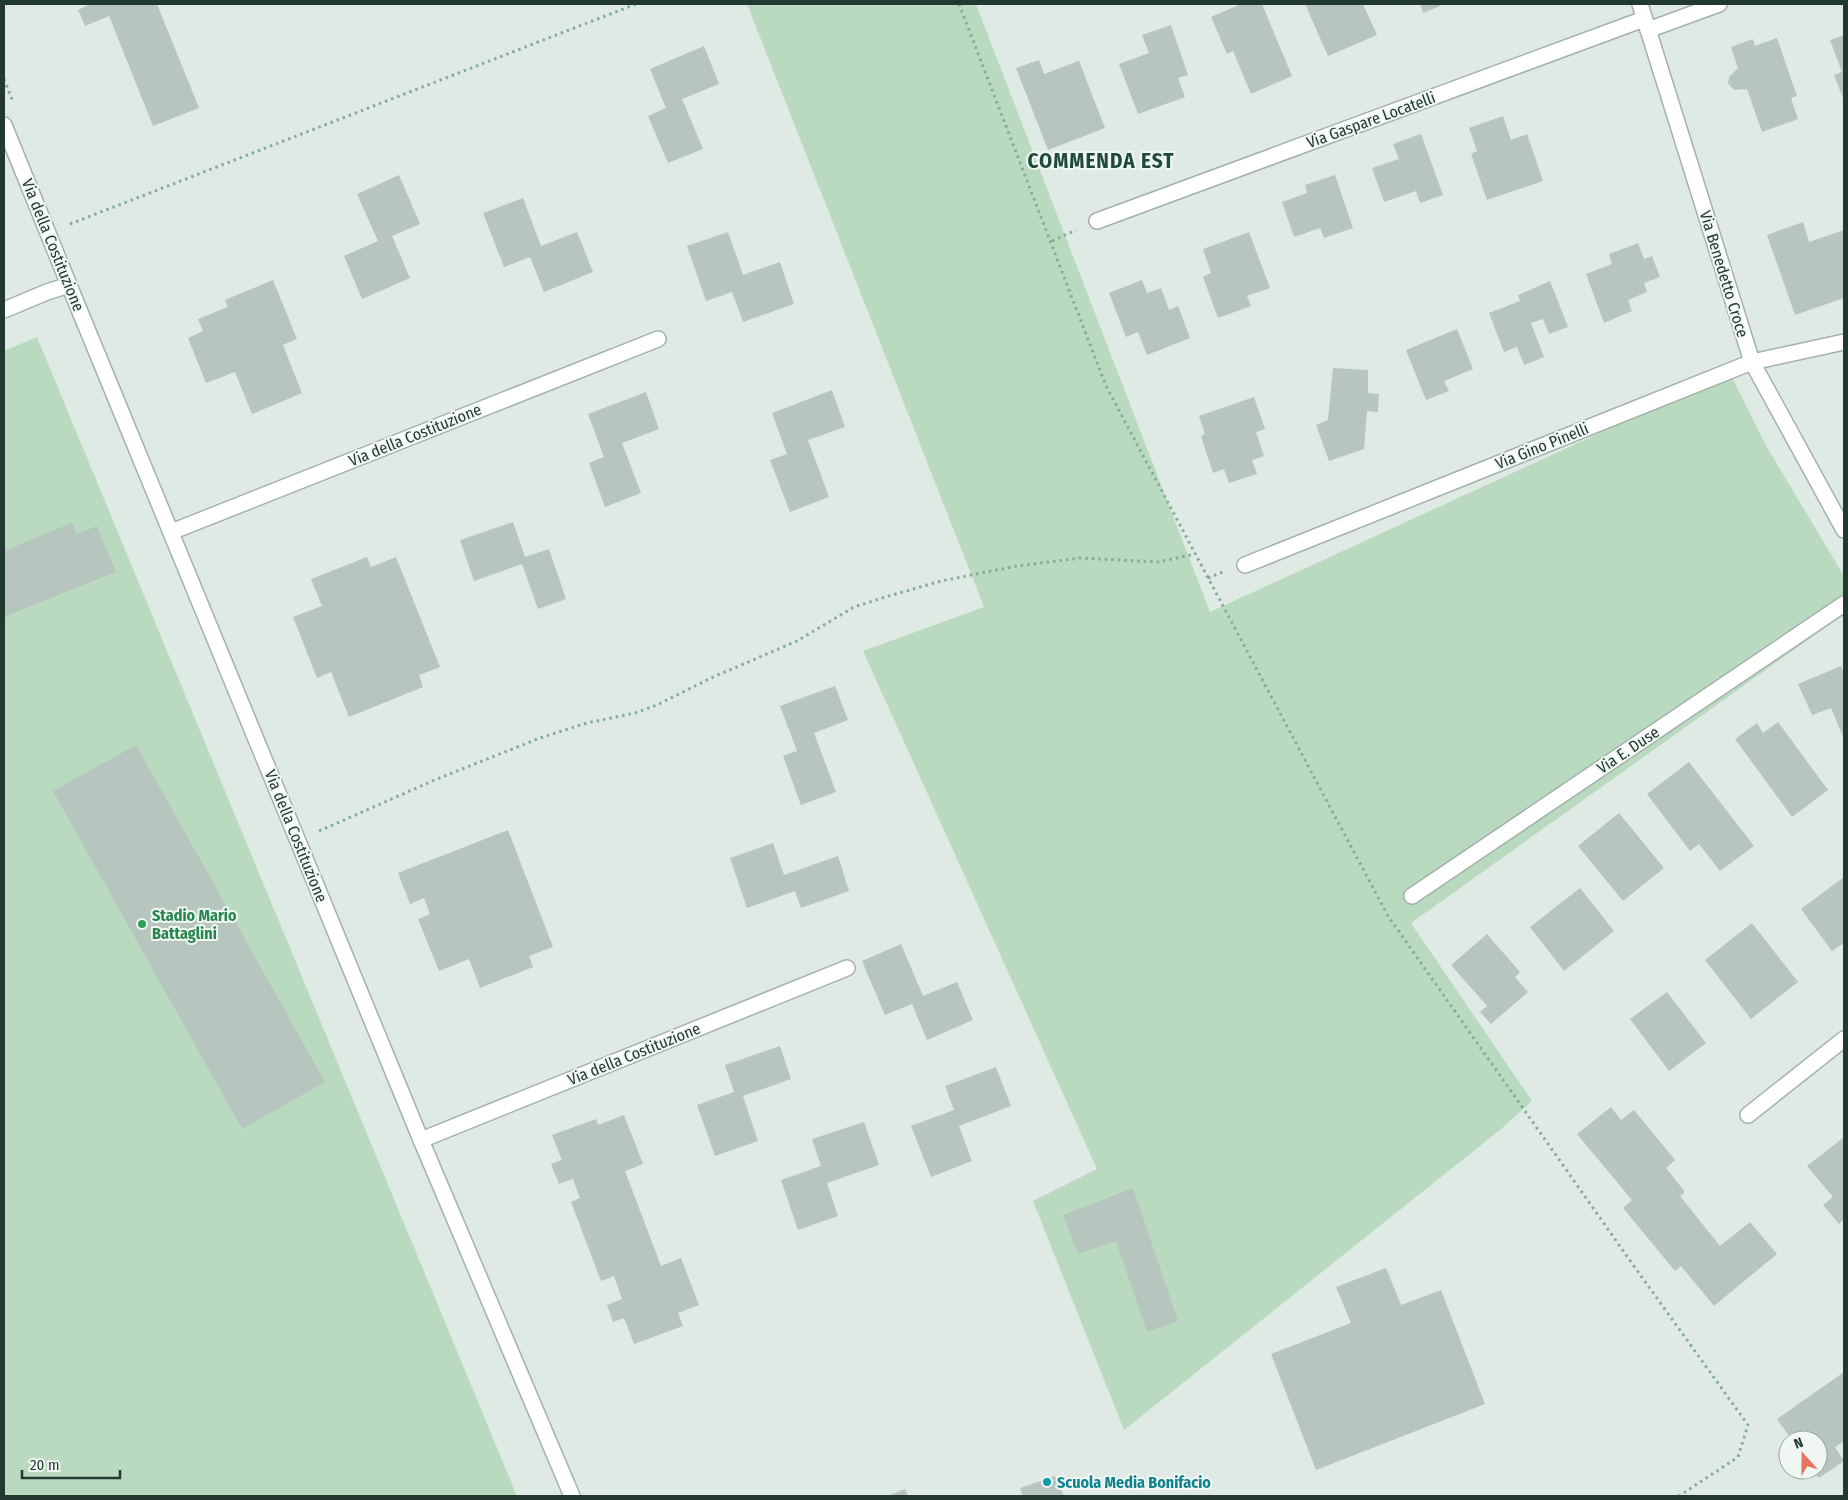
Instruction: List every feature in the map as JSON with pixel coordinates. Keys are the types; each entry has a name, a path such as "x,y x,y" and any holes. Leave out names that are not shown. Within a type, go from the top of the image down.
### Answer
{"street":[{"name":"Via Benedetto Croce","path":"1640,4 1752,362 1844,530"},
{"name":"Via Gaspare Locatelli","path":"1097,221 1646,25 1719,4"},
{"name":"Via della Costituzione","path":"4,125 421,1140 572,1496"},
{"path":"4,310 69,285"},
{"name":"Via della Costituzione","path":"171,532 658,339"},
{"name":"Via Gino Pinelli","path":"1245,565 1752,362 1844,342"},
{"name":"Via E. Duse","path":"1412,896 1844,604"},
{"name":"Via della Costituzione","path":"421,1140 848,968"},
{"path":"1748,1115 1844,1039"}],"path":[{"path":"47,232 636,4"},
{"path":"959,4 1106,386 1388,916 1748,1425 1738,1457 1679,1496"},
{"path":"316,832 437,779 540,738 587,723 635,713 657,705 711,678 797,641 854,607 872,601 941,581 1017,566 1080,558 1158,562 1195,554"}],"green space":[{"path":"747,4 976,4 1210,612 1730,373 1765,444 1844,576 1844,614 1411,923 1532,1101 1500,1130 1124,1430 1033,1201 1097,1169 863,651 984,607"},
{"name":"Stadio Mario Battaglini","path":"37,337 517,1496 4,1496 4,351"}],"building":[{"path":"90,4 157,4 199,108 153,126 109,16 85,26 78,10"},
{"path":"1241,4 1262,4 1292,76 1251,94 1233,51 1227,54 1211,17"},
{"path":"1305,4 1363,4 1377,35 1328,56"},
{"path":"1420,4 1439,4 1440,6 1423,13"},
{"path":"1171,25 1188,75 1178,78 1185,97 1138,114 1119,64 1149,53 1142,35"},
{"path":"1844,35 1844,101 1834,75 1842,72 1830,40"},
{"path":"1777,38 1797,96 1791,98 1798,119 1762,132 1747,89 1734,90 1728,83 1729,77 1738,68 1731,47 1753,39 1755,46"},
{"path":"704,46 719,84 682,99 703,149 668,163 648,116 666,108 650,69"},
{"path":"1039,60 1044,74 1079,61 1105,128 1048,150 1016,68"},
{"path":"1503,116 1511,140 1527,134 1543,181 1487,200 1471,154 1477,151 1469,128"},
{"path":"1421,134 1443,195 1420,203 1416,191 1384,202 1372,168 1399,159 1393,144"},
{"path":"399,175 420,224 392,236 410,278 362,299 344,256 378,241 357,194"},
{"path":"1335,175 1353,228 1324,238 1320,228 1294,237 1282,202 1307,193 1305,185"},
{"path":"523,198 541,246 577,232 593,272 544,292 530,257 504,267 483,213"},
{"path":"1803,222 1809,242 1844,230 1844,298 1795,315 1767,235"},
{"path":"728,232 743,275 780,262 794,304 743,322 732,292 706,301 687,246"},
{"path":"1249,232 1270,288 1247,296 1251,306 1218,318 1203,277 1211,273 1203,249"},
{"path":"1638,243 1644,259 1652,256 1660,277 1644,283 1647,292 1628,300 1632,311 1604,323 1586,274 1612,264 1609,254"},
{"path":"273,280 297,339 283,345 302,393 252,414 235,372 206,383 188,338 203,331 198,319 228,307 225,300"},
{"path":"1142,280 1147,293 1161,288 1169,310 1178,306 1190,338 1147,355 1138,332 1126,337 1109,293"},
{"path":"1550,281 1568,327 1549,334 1543,319 1531,323 1544,357 1524,365 1517,347 1504,352 1489,313 1520,301 1518,295"},
{"path":"1457,329 1473,369 1444,381 1449,391 1426,400 1406,350"},
{"path":"1333,368 1368,370 1368,393 1379,394 1378,412 1367,411 1364,449 1329,461 1316,425 1328,420"},
{"path":"832,390 845,427 808,440 829,497 790,512 770,460 787,454 772,413"},
{"path":"646,392 659,429 622,443 641,493 605,507 589,463 604,457 588,414"},
{"path":"1254,397 1265,429 1256,432 1264,456 1252,460 1257,474 1229,483 1224,469 1213,473 1201,436 1205,434 1199,416"},
{"path":"513,522 525,557 549,549 566,599 538,609 522,564 474,581 460,540"},
{"path":"72,523 77,534 97,526 116,572 4,617 4,544 6,550"},
{"path":"367,557 371,567 396,557 440,667 419,675 423,687 349,717 331,672 317,678 293,617 322,606 311,579"},
{"path":"1841,666 1844,674 1844,739 1831,708 1812,715 1798,684"},
{"path":"835,686 848,720 814,733 836,792 801,805 783,756 797,751 780,706"},
{"path":"1778,722 1828,790 1792,817 1735,739 1757,723 1763,733"},
{"path":"136,745 325,1082 242,1129 53,791"},
{"path":"1689,762 1754,846 1720,871 1699,844 1690,851 1647,794"},
{"path":"1619,813 1664,868 1623,901 1578,846"},
{"path":"508,830 553,947 529,956 533,967 480,988 469,959 439,971 418,919 430,914 424,898 410,904 398,873"},
{"path":"773,843 784,875 838,856 849,891 801,908 795,891 747,908 730,858"},
{"path":"1844,877 1844,943 1832,951 1801,909"},
{"path":"1580,888 1614,931 1564,971 1530,927"},
{"path":"1752,923 1798,982 1751,1019 1705,960"},
{"path":"1487,934 1520,972 1515,977 1528,992 1491,1024 1480,1012 1487,1006 1451,965"},
{"path":"901,944 923,996 957,982 973,1020 927,1040 912,1004 885,1015 862,961"},
{"path":"1667,992 1706,1043 1669,1071 1630,1019"},
{"path":"780,1046 791,1079 743,1096 758,1141 715,1156 697,1105 734,1092 725,1065"},
{"path":"996,1067 1011,1106 959,1126 972,1161 931,1177 911,1126 954,1110 945,1086"},
{"path":"1611,1107 1621,1120 1634,1110 1675,1160 1666,1168 1685,1192 1680,1196 1720,1246 1750,1222 1777,1254 1714,1306 1681,1266 1675,1271 1623,1208 1632,1200 1577,1134"},
{"path":"624,1115 643,1164 625,1171 661,1266 681,1258 699,1305 678,1313 683,1326 634,1344 624,1318 613,1322 607,1305 622,1299 614,1276 601,1281 571,1202 580,1198 573,1179 559,1184 551,1164 562,1160 552,1135 596,1119 598,1125"},
{"path":"864,1122 879,1165 827,1183 838,1216 798,1230 781,1180 821,1166 812,1139"},
{"path":"1844,1137 1844,1219 1839,1224 1823,1205 1833,1197 1807,1166"},
{"path":"1133,1188 1178,1321 1147,1332 1116,1241 1078,1254 1063,1215"},
{"path":"1386,1268 1401,1305 1441,1290 1485,1404 1316,1470 1271,1354 1351,1323 1336,1287"},
{"path":"1844,1372 1844,1441 1835,1447 1844,1461 1828,1472 1828,1430 1785,1430 1777,1419"},
{"name":"Scuola Media Bonifacio","path":"1055,1476 1064,1496 1023,1496 1020,1488"},
{"path":"905,1489 908,1496 888,1496"}],"place":[{"name":"Stadio Mario Battaglini","path":"142,924"},
{"name":"Scuola Media Bonifacio","path":"1047,1482"}],"district":[{"name":"COMMENDA EST","path":"1101,161"}]}
